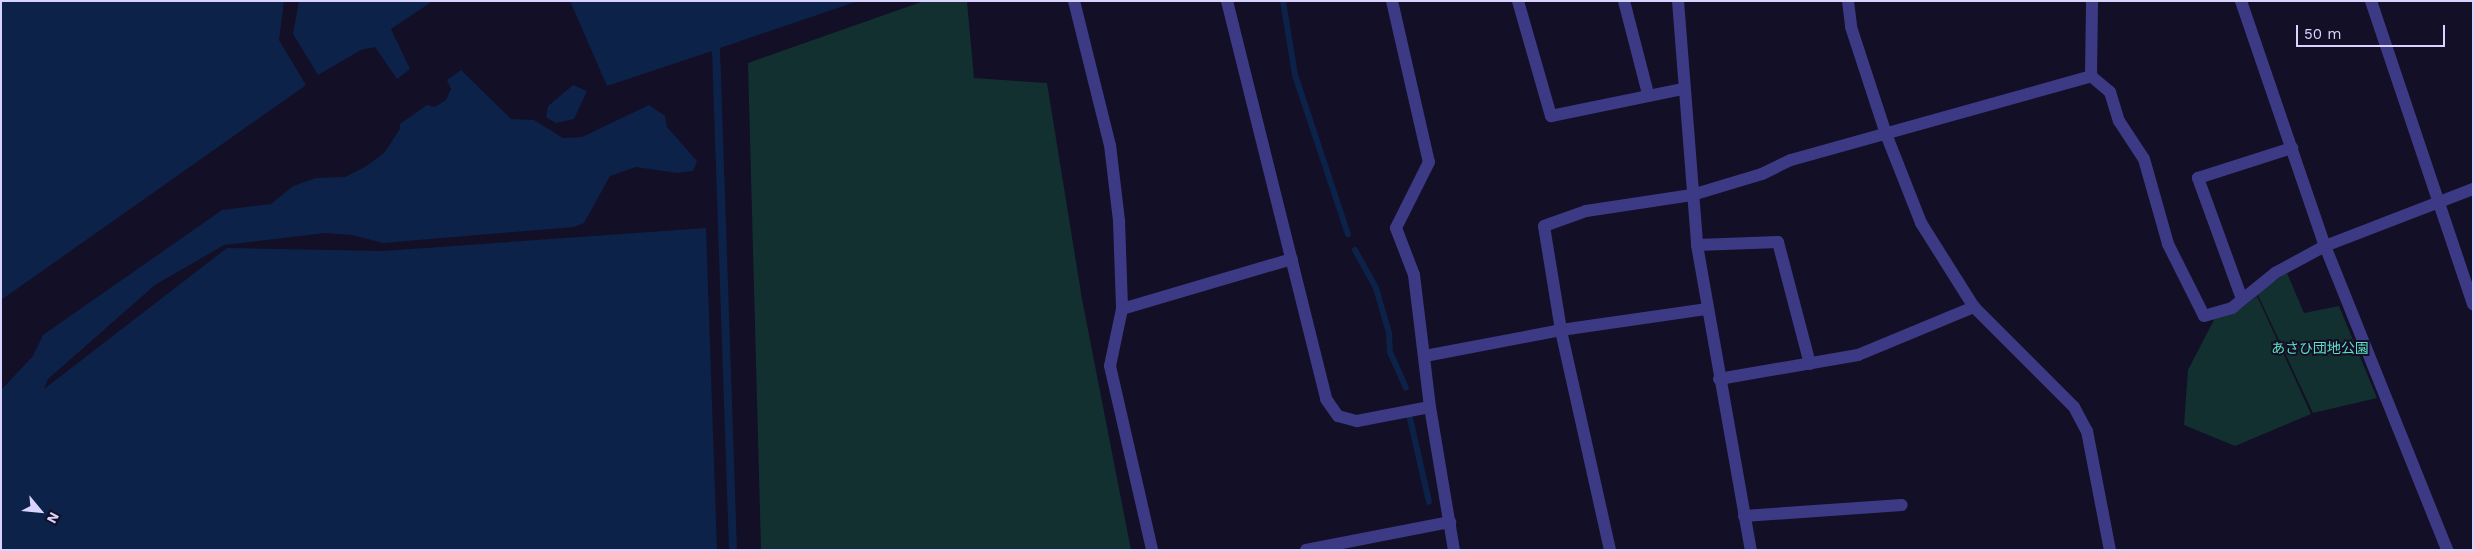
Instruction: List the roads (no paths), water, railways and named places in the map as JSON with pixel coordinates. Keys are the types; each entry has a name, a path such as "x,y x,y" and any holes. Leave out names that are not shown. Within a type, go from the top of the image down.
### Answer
{"street":[{"path":"1074,1 1110,145 1119,221 1122,309 1110,366 1152,550"},
{"path":"1227,1 1326,399 1338,416 1356,421 1430,407"},
{"path":"1392,1 1429,162 1396,228 1414,275 1430,407 1454,550"},
{"path":"1518,1 1551,116 1648,94 1683,89"},
{"path":"1624,1 1648,94"},
{"path":"1678,1 1683,89 1697,245 1719,379 1751,550"},
{"path":"1848,1 1851,27 1886,134 1921,223 1974,306 2074,407 2086,431 2110,550"},
{"path":"2091,76 2092,1"},
{"path":"2241,1 2325,246 2447,550"},
{"path":"2371,1 2436,200 2473,304"},
{"path":"1610,550 1561,330 1544,226 1586,211 1692,196 1762,174 1792,160 2091,76"},
{"path":"2091,76 2110,92 2118,121 2144,159 2168,244 2204,316 2232,308 2275,273 2325,246 2436,200 2473,189"},
{"path":"2242,299 2198,178 2292,148"},
{"path":"1697,245 1778,242 1810,364"},
{"path":"1122,309 1292,259"},
{"path":"1719,379 1858,355 1974,306"},
{"path":"1425,356 1561,330 1707,309"},
{"path":"1744,516 1902,505"},
{"path":"1306,550 1450,522"}],"water":[{"path":"1,1 284,1 279,40 306,85 1,300"},
{"path":"299,1 433,1 391,29 410,69 397,79 375,47 361,50 318,75 293,34"},
{"path":"570,1 858,1 720,48 737,550 729,550 712,51 607,86"},
{"path":"461,70 511,119 534,120 563,138 582,137 649,105 665,116 667,127 697,161 693,171 677,173 636,167 610,176 584,223 574,227 383,243 352,235 325,233 224,245 155,285 48,379 44,389 227,248 383,251 706,228 717,550 1,550 1,390 33,356 43,335 222,210 271,204 293,186 316,178 345,177 365,167 384,153 400,129 400,124 427,105 435,107 446,100 451,89 447,80"},
{"path":"573,85 587,91 574,119 556,123 546,117 548,106"}],"waterway":[{"path":"1283,1 1295,75 1348,234"},
{"path":"1355,250 1376,288 1389,333 1390,352 1406,388"},
{"path":"1409,414 1429,502"}],"park label":[{"name":"あさひ団地公園","path":"2320,348"}]}
